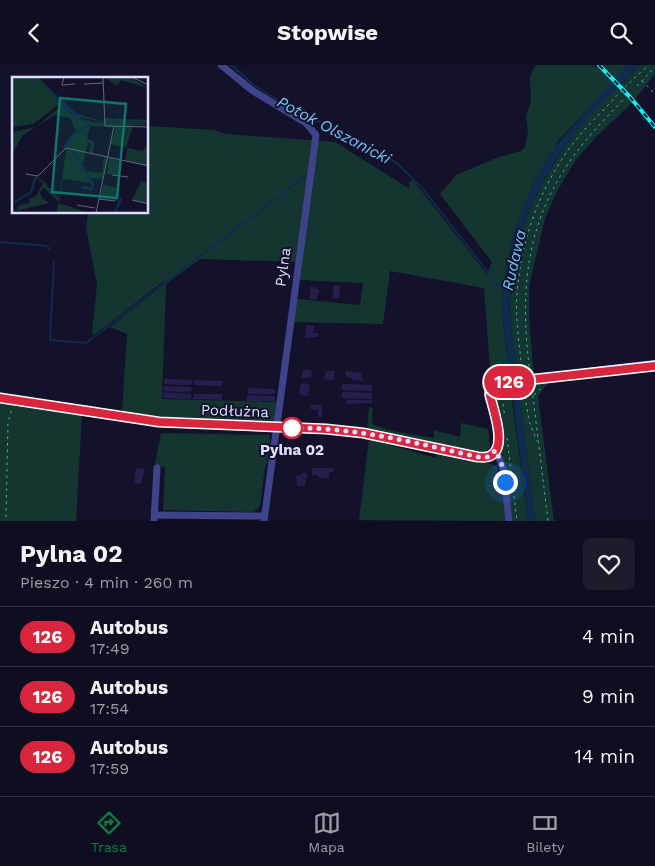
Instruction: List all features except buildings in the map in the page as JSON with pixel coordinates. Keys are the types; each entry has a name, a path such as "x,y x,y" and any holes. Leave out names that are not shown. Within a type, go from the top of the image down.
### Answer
{"street":[{"name":"Pylna","path":"221,65 253,91 306,123 316,135 264,518"},
{"path":"510,521 503,468 496,450 498,426 490,390 500,383 655,365"},
{"name":"Podłużna","path":"0,398 159,422 326,429 363,433 478,457 488,457 496,450"},
{"path":"157,468 155,518 264,518"}],"path":[{"path":"538,443 529,421 517,312 517,294 524,249 537,207 553,173 578,138 614,98 649,65"},
{"path":"637,86 655,67"},
{"path":"642,81 655,94"},
{"path":"548,521 538,443 526,381 525,290 531,252 537,228 546,205 568,164 589,136 623,100"},
{"path":"500,383 505,424"},
{"path":"6,517 8,423 15,400"},
{"path":"506,432 517,521"}],"green space":[{"path":"536,65 593,65 596,68 598,65 629,65 559,140 532,186 514,233 507,262 502,312 510,379 491,383 484,288 390,271 383,324 294,322 297,299 360,305 363,283 300,280 302,262 200,259 166,284 162,399 277,402 275,423 161,417 122,411 127,334 110,327 165,284 164,281 94,335 92,332 97,285 86,227 88,214 149,214 149,126 214,130 225,134 335,142 410,189 409,182 413,180 487,274 492,262 440,194 456,175 499,157 521,151 525,147 528,132 526,116 531,102 530,76"},
{"path":"640,65 655,65 655,74 632,103 596,137 575,161 556,193 545,219 529,286 529,317 534,377 518,379 510,306 511,280 522,230 543,183 570,140 586,119"},
{"path":"549,382 538,396 554,521 535,521 518,384"},
{"path":"510,385 528,521 511,521 495,396 497,388"},
{"path":"0,403 82,415 76,521 0,521"},
{"path":"369,407 373,408 372,424 393,431 434,438 434,430 460,437 461,423 488,429 490,448 487,453 461,451 367,429"},
{"path":"161,433 270,435 268,462 265,467 260,506 254,512 163,510 165,468 155,464"},
{"path":"369,439 436,458 437,452 494,465 497,467 500,475 507,521 359,520"}],"water":[{"name":"Rudawa","path":"629,65 640,65 589,117 556,159 530,209 514,261 510,315 535,521 528,521 502,312 507,262 514,233 532,186 551,151 614,79"}],"waterway":[{"name":"Potok Olszanicki","path":"231,65 255,86 290,108 369,145 398,164 422,188 504,293"},
{"path":"54,262 50,340 86,343 307,175"},
{"path":"0,242 47,246 50,250"}],"railway":[{"path":"599,65 630,97 655,127"}],"bus line":[{"name":"126","path":"0,398 159,422 326,429 363,433 478,457 488,457 496,450 498,441 498,426 490,390 500,383 655,366"}],"place":[{"name":"Pylna 02","path":"292,428"}],"route":[{"path":"292,428 363,433 478,457 488,457 496,450 503,468 505,482"}]}
